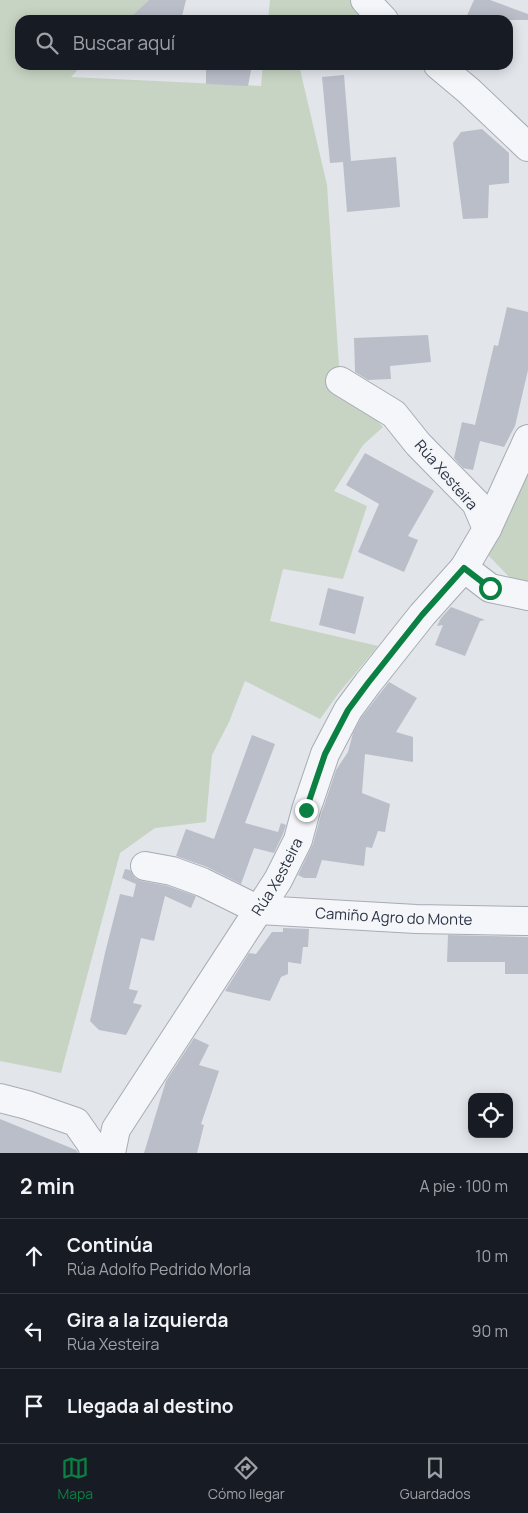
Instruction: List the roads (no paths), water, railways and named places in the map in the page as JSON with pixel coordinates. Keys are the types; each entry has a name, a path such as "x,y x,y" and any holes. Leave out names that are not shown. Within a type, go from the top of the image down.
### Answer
{"street":[{"path":"365,0 379,15"},
{"path":"444,70 528,147"},
{"name":"Rúa Xesteira","path":"111,1153 116,1129 278,880 298,840 325,754 348,710 422,615 464,568 487,529 476,504 418,444 394,414 340,381"},
{"path":"487,529 528,439"},
{"path":"464,568 490,588 528,596"},
{"path":"145,866 172,871 202,882 259,910"},
{"name":"Camiño Agro do Monte","path":"259,910 416,920 528,921"},
{"path":"0,1098 76,1122 92,1145 94,1153"}]}
